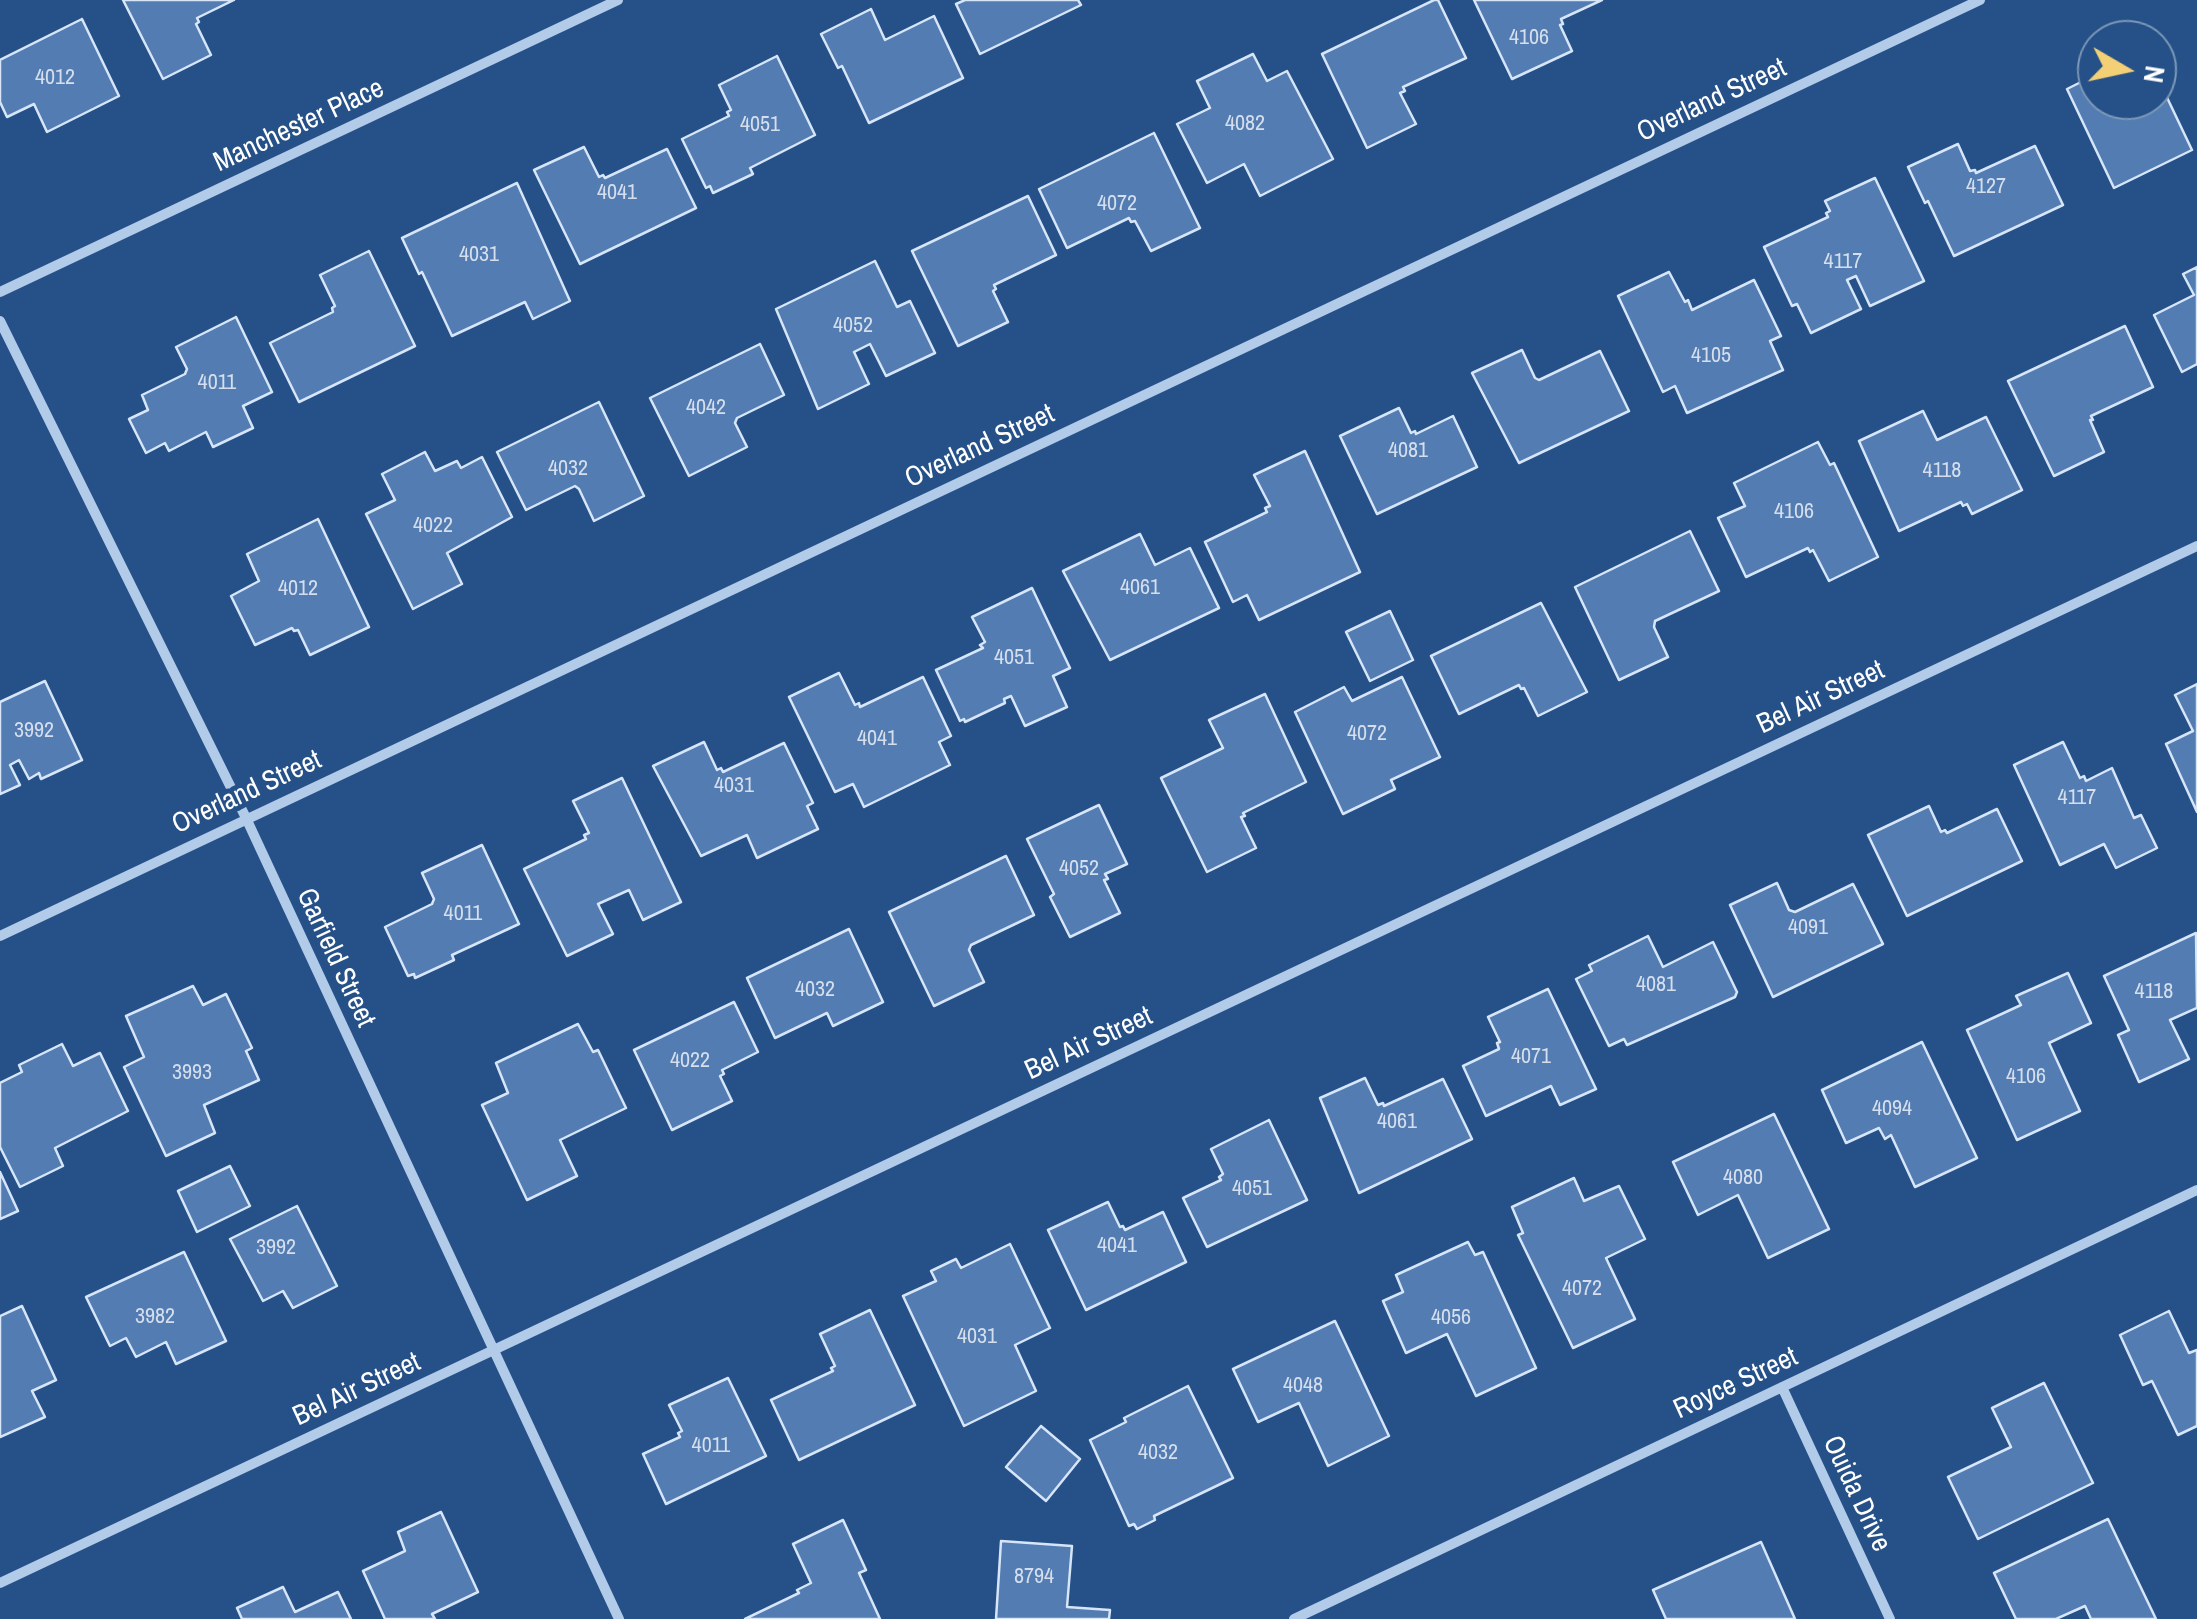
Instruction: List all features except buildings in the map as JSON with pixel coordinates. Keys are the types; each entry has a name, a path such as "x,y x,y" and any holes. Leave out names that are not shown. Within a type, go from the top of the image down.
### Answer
{"street":[{"name":"Manchester Place","path":"0,292 618,0"},
{"name":"Overland Street","path":"0,936 1980,0"},
{"name":"Garfield Street","path":"0,321 246,818 619,1619"},
{"name":"Bel Air Street","path":"0,1583 2197,546"},
{"name":"Royce Street","path":"1294,1619 2197,1190"},
{"name":"Ouida Drive","path":"1782,1388 1890,1619"}]}
